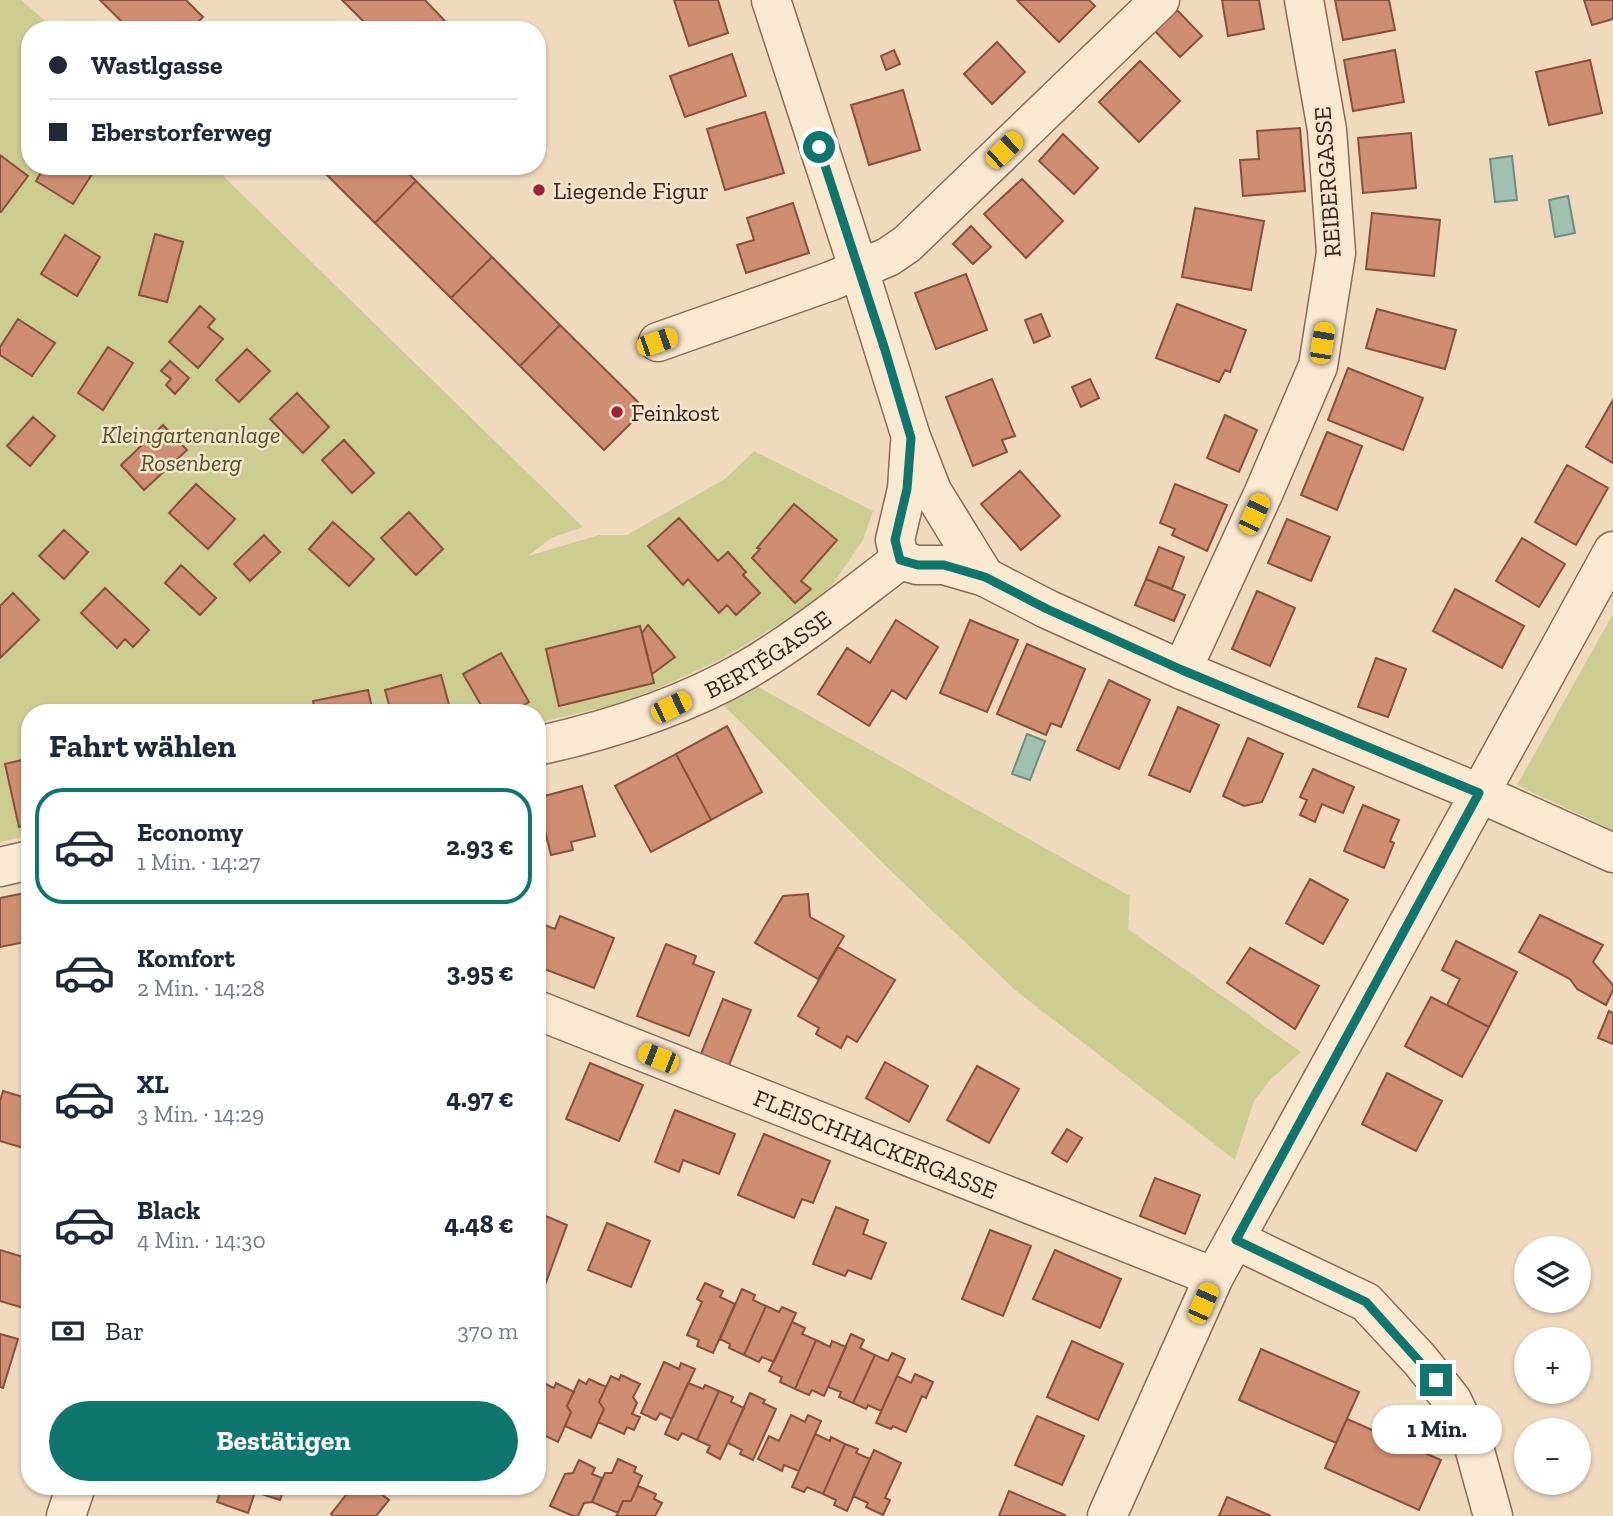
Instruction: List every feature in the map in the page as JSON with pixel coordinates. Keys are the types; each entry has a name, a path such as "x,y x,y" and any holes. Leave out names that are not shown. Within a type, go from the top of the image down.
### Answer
{"street":[{"path":"771,0 911,438 932,491 985,577"},
{"path":"657,342 859,270 888,257 907,244 1160,0"},
{"name":"REIBERGASSE","path":"1182,670 1264,492 1318,366 1336,253 1327,130 1304,0"},
{"path":"911,438 907,489 895,540 900,560 918,565 944,565 985,577 1047,609 1182,670 1479,793 1613,853"},
{"path":"1107,1516 1214,1277 1613,551"},
{"name":"BERTÉGASSE","path":"546,744 581,736 671,707 746,670 802,635 900,560"},
{"path":"0,867 21,862"},
{"name":"FLEISCHHACKERGASSE","path":"546,1014 1214,1277"},
{"path":"1236,1240 1366,1302 1420,1360 1452,1400 1474,1447 1493,1516"},
{"path":"66,1516 73,1495"}],"green space":[{"name":"Kleingartenanlage Rosenberg","path":"0,0 21,0 46,21 21,21 21,175 222,175 583,527 551,538 528,556 599,535 627,535 725,479 754,451 873,511 863,540 833,584 803,610 723,658 659,688 618,704 546,721 546,704 21,704 21,837 0,842"},
{"path":"1613,614 1613,830 1517,785"},
{"path":"755,685 1130,896 1128,929 1301,1052 1270,1080 1254,1101 1235,1160 1015,990 724,706"}],"shaded area":[{"path":"1512,156 1517,200 1495,202 1490,159"},
{"path":"1568,196 1575,233 1555,237 1549,200"},
{"path":"1027,734 1045,741 1030,780 1012,774"}],"building":[{"path":"100,0 186,0 203,17 199,21 121,21"},
{"path":"342,0 425,0 445,21 363,21"},
{"path":"674,0 718,0 728,33 689,46"},
{"path":"1017,0 1089,0 1095,6 1059,42"},
{"path":"1222,0 1259,0 1264,29 1228,36"},
{"path":"1335,0 1389,0 1395,30 1343,40"},
{"path":"1584,0 1613,0 1613,19 1592,25"},
{"path":"1175,8 1202,36 1180,57 1153,29"},
{"path":"997,42 1025,72 992,104 964,74"},
{"path":"894,50 900,64 886,70 881,56"},
{"path":"1395,50 1404,102 1353,111 1344,60"},
{"path":"732,54 746,96 685,117 670,76"},
{"path":"1590,60 1602,113 1549,125 1536,72"},
{"path":"1140,61 1180,101 1139,142 1099,102"},
{"path":"903,90 920,150 869,165 851,105"},
{"path":"765,112 784,173 725,190 707,129"},
{"path":"1300,128 1305,191 1243,196 1240,160 1259,159 1257,131"},
{"path":"1411,133 1416,188 1363,193 1358,138"},
{"path":"1063,134 1098,168 1074,194 1039,161"},
{"path":"0,155 21,171 21,175 28,176 0,211"},
{"path":"40,175 92,175 73,204 36,181"},
{"path":"327,175 410,175 416,181 375,223"},
{"path":"1022,179 1063,221 1026,258 984,214"},
{"path":"416,181 492,257 451,298 375,223"},
{"path":"793,203 809,253 746,273 737,245 754,240 747,218"},
{"path":"1195,208 1264,221 1251,290 1182,277"},
{"path":"1372,213 1440,220 1434,276 1366,269"},
{"path":"971,226 991,247 973,264 953,244"},
{"path":"155,234 183,242 167,302 139,295"},
{"path":"65,235 100,257 77,296 41,274"},
{"path":"492,257 560,325 520,366 451,298"},
{"path":"966,274 987,330 936,349 915,293"},
{"path":"1177,304 1246,330 1230,372 1225,370 1219,382 1156,358"},
{"path":"200,306 215,319 208,327 223,339 198,368 169,342"},
{"path":"1377,309 1456,330 1445,369 1366,348"},
{"path":"1041,314 1050,336 1034,343 1025,320"},
{"path":"18,319 55,343 32,376 0,355 0,347"},
{"path":"560,325 645,409 604,450 520,366"},
{"path":"108,347 133,363 103,410 78,393"},
{"path":"247,349 270,371 239,402 216,380"},
{"path":"170,361 189,378 175,394 166,385 171,379 161,371"},
{"path":"1348,368 1423,398 1403,450 1328,420"},
{"path":"992,379 1015,436 1002,440 1007,452 973,466 946,397"},
{"path":"1090,379 1099,398 1081,407 1072,387"},
{"path":"297,393 329,427 303,453 270,419"},
{"path":"1613,400 1613,463 1586,447"},
{"path":"1225,415 1257,430 1239,472 1207,458"},
{"path":"33,417 55,436 30,466 7,446"},
{"path":"163,425 187,450 144,490 121,465"},
{"path":"1327,432 1362,446 1337,510 1301,495"},
{"path":"344,440 374,473 352,493 322,460"},
{"path":"1567,465 1608,488 1576,545 1535,522"},
{"path":"1020,471 1060,516 1021,550 981,504"},
{"path":"196,484 235,519 208,549 169,513"},
{"path":"1175,484 1227,505 1207,551 1172,535 1175,529 1160,523"},
{"path":"794,504 837,540 801,581 811,589 795,603 752,558 760,549 757,548"},
{"path":"409,512 443,549 416,575 381,538"},
{"path":"679,518 718,561 728,552 746,572 743,575 760,593 736,615 727,605 719,613 688,579 683,585 648,546"},
{"path":"1287,519 1330,537 1311,581 1268,563"},
{"path":"333,522 374,559 349,586 309,549"},
{"path":"64,530 88,552 64,579 39,556"},
{"path":"264,535 280,552 250,581 234,564"},
{"path":"1522,538 1565,564 1539,607 1496,581"},
{"path":"1159,547 1184,557 1172,589 1146,579"},
{"path":"181,565 216,598 200,615 165,583"},
{"path":"1146,579 1185,595 1174,621 1135,605"},
{"path":"105,588 149,630 133,647 125,639 117,648 81,613"},
{"path":"1455,589 1524,626 1502,668 1433,631"},
{"path":"1257,591 1295,608 1270,666 1232,649"},
{"path":"13,593 39,620 0,658 0,606"},
{"path":"896,620 938,647 906,699 892,690 869,726 818,694 847,648 870,663"},
{"path":"970,620 1018,640 987,712 940,693"},
{"path":"648,625 675,657 652,674 642,633"},
{"path":"640,626 654,683 559,706 546,649"},
{"path":"1027,644 1085,669 1061,727 1051,723 1046,735 997,714"},
{"path":"501,653 529,702 480,704 463,674"},
{"path":"1376,658 1406,669 1388,717 1358,707"},
{"path":"441,675 449,704 389,704 385,690"},
{"path":"1109,680 1150,700 1119,769 1077,750"},
{"path":"368,690 371,704 314,704 313,701"},
{"path":"1178,707 1219,725 1190,792 1149,775"},
{"path":"727,726 762,792 711,820 676,754"},
{"path":"1248,738 1283,754 1262,802 1244,806 1223,796"},
{"path":"676,754 711,820 651,852 615,786"},
{"path":"21,760 19,827 5,764"},
{"path":"1313,769 1354,787 1343,813 1322,804 1315,822 1300,815 1307,800 1300,797"},
{"path":"582,786 595,836 571,842 573,850 551,855 546,835 546,796"},
{"path":"1363,805 1399,820 1390,841 1394,843 1384,868 1344,851"},
{"path":"1310,879 1348,900 1323,944 1286,923"},
{"path":"21,894 21,943 0,947 0,898"},
{"path":"808,894 810,917 844,936 818,979 755,943 783,896"},
{"path":"1540,915 1603,945 1593,962 1613,985 1606,1005 1577,989 1570,979 1519,952"},
{"path":"560,916 614,938 594,988 546,970 546,926 555,929"},
{"path":"1456,941 1517,972 1489,1027 1447,1005 1460,979 1442,970"},
{"path":"666,944 696,956 693,964 714,972 689,1036 637,1016"},
{"path":"838,947 895,980 857,1042 847,1036 841,1048 816,1034 819,1028 798,1016"},
{"path":"1250,948 1319,986 1295,1029 1227,983"},
{"path":"1431,997 1489,1027 1462,1077 1405,1046"},
{"path":"723,999 751,1010 727,1070 699,1059"},
{"path":"1609,1011 1613,1013 1613,1044 1598,1038"},
{"path":"885,1062 928,1086 909,1122 866,1098"},
{"path":"590,1063 643,1085 619,1141 566,1119"},
{"path":"977,1066 1019,1089 989,1143 947,1120"},
{"path":"1387,1073 1442,1101 1416,1151 1362,1124"},
{"path":"3,1091 21,1096 21,1147 0,1141 0,1101"},
{"path":"675,1110 735,1134 719,1174 683,1160 679,1172 655,1162"},
{"path":"1067,1129 1082,1138 1067,1162 1052,1153"},
{"path":"764,1134 830,1161 813,1203 802,1199 794,1218 738,1195"},
{"path":"1155,1178 1200,1195 1185,1234 1140,1216"},
{"path":"836,1207 868,1220 863,1234 886,1243 871,1279 848,1270 845,1276 813,1264"},
{"path":"546,1216 567,1225 546,1282"},
{"path":"607,1223 650,1241 631,1287 588,1270"},
{"path":"990,1230 1031,1246 1003,1316 962,1299"},
{"path":"0,1250 21,1256 21,1307 0,1301"},
{"path":"1055,1250 1121,1279 1100,1328 1033,1299"},
{"path":"705,1283 723,1291 720,1297 735,1304 713,1353 697,1346 699,1340 687,1335 702,1302 697,1299"},
{"path":"742,1289 755,1295 753,1300 766,1306 744,1355 729,1348 730,1344 720,1339"},
{"path":"766,1306 779,1312 782,1307 796,1313 774,1362 762,1357 759,1362 744,1355"},
{"path":"792,1322 805,1328 802,1334 816,1340 795,1389 780,1382 782,1377 769,1371"},
{"path":"0,1334 18,1339 3,1388 0,1387"},
{"path":"851,1334 864,1340 860,1348 875,1355 853,1403 839,1397 841,1392 828,1387"},
{"path":"816,1340 830,1347 832,1341 846,1347 824,1396 812,1390 809,1395 795,1389"},
{"path":"1072,1341 1123,1364 1098,1420 1047,1397"},
{"path":"1261,1349 1359,1392 1336,1443 1239,1400"},
{"path":"892,1353 905,1359 881,1411 868,1405 866,1409 853,1403 875,1355 888,1361"},
{"path":"664,1362 679,1369 681,1363 695,1369 672,1419 660,1413 656,1420 641,1413"},
{"path":"915,1374 933,1382 926,1398 922,1396 906,1432 876,1423 897,1376 911,1383"},
{"path":"621,1375 640,1384 633,1397 637,1403 632,1414 640,1417 634,1430 627,1427 624,1434 598,1422 604,1409 599,1402 611,1376 619,1380"},
{"path":"589,1379 606,1387 599,1402 604,1409 591,1438 565,1426 571,1412 567,1406 579,1380 586,1384"},
{"path":"556,1383 574,1392 567,1406 571,1412 558,1442 546,1436 546,1384 554,1388"},
{"path":"688,1383 703,1389 705,1385 719,1391 697,1440 682,1433 678,1440 665,1434"},
{"path":"719,1391 733,1397 731,1402 744,1408 720,1459 707,1452 710,1446 697,1440"},
{"path":"750,1393 776,1409 753,1460 740,1454 742,1450 728,1443"},
{"path":"791,1415 805,1422 808,1415 821,1421 799,1471 784,1465 782,1471 758,1459 769,1436 779,1441"},
{"path":"1037,1416 1084,1436 1062,1485 1015,1465"},
{"path":"1347,1419 1441,1460 1419,1510 1325,1468"},
{"path":"815,1434 830,1441 831,1437 845,1444 823,1494 807,1487 804,1492 792,1487"},
{"path":"845,1444 858,1449 856,1453 870,1459 847,1511 834,1505 836,1500 823,1494"},
{"path":"874,1450 901,1463 885,1498 890,1500 883,1515 866,1507 868,1503 853,1496"},
{"path":"618,1459 636,1467 634,1472 642,1476 631,1501 623,1501 618,1513 592,1502 605,1473 612,1473"},
{"path":"579,1460 595,1468 592,1474 602,1478 592,1502 584,1503 578,1516 573,1516 550,1506 565,1474 573,1473"},
{"path":"638,1486 656,1494 654,1499 662,1503 655,1516 616,1516 623,1501 631,1501"},
{"path":"1009,1491 1065,1515 999,1516"},
{"path":"219,1495 254,1495 248,1513 217,1502"},
{"path":"264,1495 282,1495 280,1500"},
{"path":"346,1495 383,1495 389,1500 376,1516 331,1514"},
{"path":"1227,1497 1271,1516 1219,1516"}],"place":[{"name":"Liegende Figur","path":"539,190"},
{"name":"Feinkost","path":"617,412"}],"route":[{"path":"819,147 911,438 907,489 895,540 900,560 918,565 944,565 985,577 1047,609 1182,670 1479,793 1236,1240 1366,1302 1436,1380"}]}
